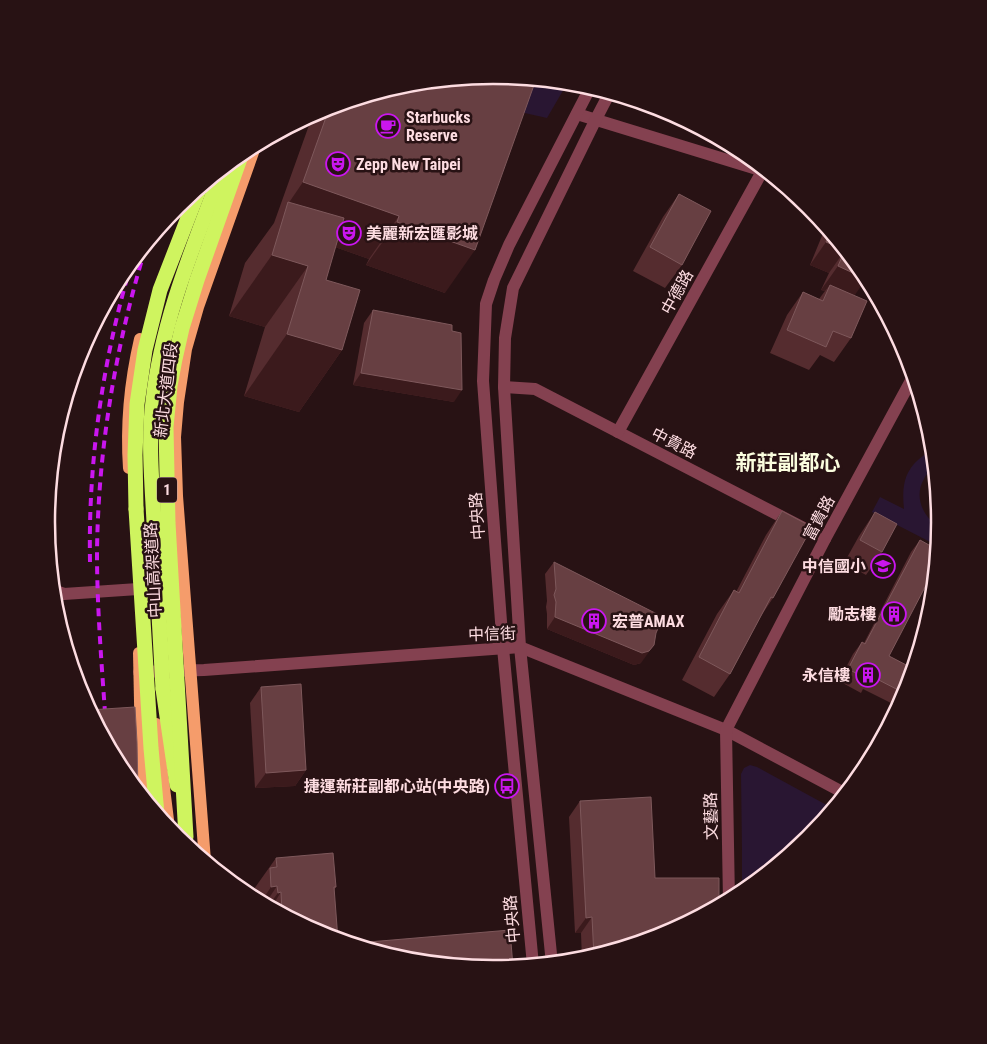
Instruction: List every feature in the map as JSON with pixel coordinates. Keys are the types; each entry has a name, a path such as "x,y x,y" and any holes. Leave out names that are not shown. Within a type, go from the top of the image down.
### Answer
{"highway":[{"name":"中山高架道路","path":"186,834 168,523 166,427 174,358 182,328 237,166"},
{"path":"185,834 162,689 151,475 152,410 160,351 170,312 218,181"},
{"name":"中山高架道路","path":"156,801 136,509 135,455 137,404 145,350 160,290 195,201"}],"main road":[{"name":"新北大道四段","path":"204,852 175,437 186,349 198,307 252,156"},
{"name":"新北大道四段","path":"167,814 138,626 138,590 128,451 128,420 137,353 148,311 156,283 184,211"},
{"path":"134,534 146,540 161,542 173,538 180,527"},
{"name":"新北大道四段","path":"142,784 144,672"}],"street":[{"name":"中央路","path":"531,959 483,381 486,304 509,245 587,94"},
{"path":"551,957 520,647 504,387 505,338 513,288 607,98"},
{"path":"577,114 749,166"},
{"name":"中德路","path":"618,432 763,176"},
{"name":"中貴路","path":"504,387 535,389 825,539"},
{"name":"富貴路","path":"726,730 825,539 912,393"},
{"path":"61,593 138,590"},
{"name":"中信街","path":"144,672 520,647 726,730 840,791"},
{"name":"文藝路","path":"726,730 729,892"}],"shaded area":[{"path":"494,84 522,84 564,89 547,118 493,106"},
{"path":"926,454 929,473 921,486 920,500 925,513 932,521 931,543 872,512 880,497 904,509 903,495 906,476 921,457"},
{"path":"750,765 757,767 828,805 783,852 742,883 741,774 744,768"}],"building":[{"path":"465,84 534,85 475,250 397,222 399,216 303,182 326,117 380,98 436,87"},
{"path":"679,194 711,211 682,265 650,247"},
{"path":"288,202 344,218 326,280 360,290 342,350 287,334 308,266 272,255"},
{"path":"842,257 855,274 838,266"},
{"path":"830,285 867,301 851,338 833,331 826,347 787,330 803,292 823,301"},
{"path":"373,310 452,325 452,331 461,333 462,390 361,373"},
{"path":"782,511 812,527 773,598 771,597 730,674 699,657 734,590 739,593"},
{"path":"875,512 897,524 882,552 860,540"},
{"name":"勵志樓","path":"920,540 931,546 928,582 889,656 908,666 899,690 871,676 869,680 848,669 862,642 865,644"},
{"name":"宏普AMAX","path":"554,562 663,617 656,633 654,645 649,651 642,653 555,617 556,602 554,595 556,589"},
{"path":"301,684 306,770 266,773 261,687"},
{"path":"135,707 138,778 114,741 97,709"},
{"path":"651,797 655,878 719,878 719,898 661,927 594,949 592,917 586,918 580,801"},
{"path":"333,853 337,931 282,906 281,892 278,893 277,886 271,887 270,868 277,867 276,858"},
{"path":"510,930 512,960 465,960 436,957 368,942"}],"railway":[{"path":"106,727 97,577 101,474 105,435 118,357 142,261"},
{"path":"90,562 92,486 99,410 105,372 126,283"}],"place":[{"name":"Starbucks Reserve","path":"388,126"},
{"name":"Zepp New Taipei","path":"338,164"},
{"name":"美麗新宏匯影城","path":"349,233"},
{"name":"中信國小","path":"883,566"},
{"name":"勵志樓","path":"894,614"},
{"name":"宏普AMAX","path":"594,621"},
{"name":"永信樓","path":"868,675"},
{"name":"捷運新莊副都心站(中央路)","path":"507,786"}],"district":[{"name":"新莊副都心","path":"788,463"}]}
